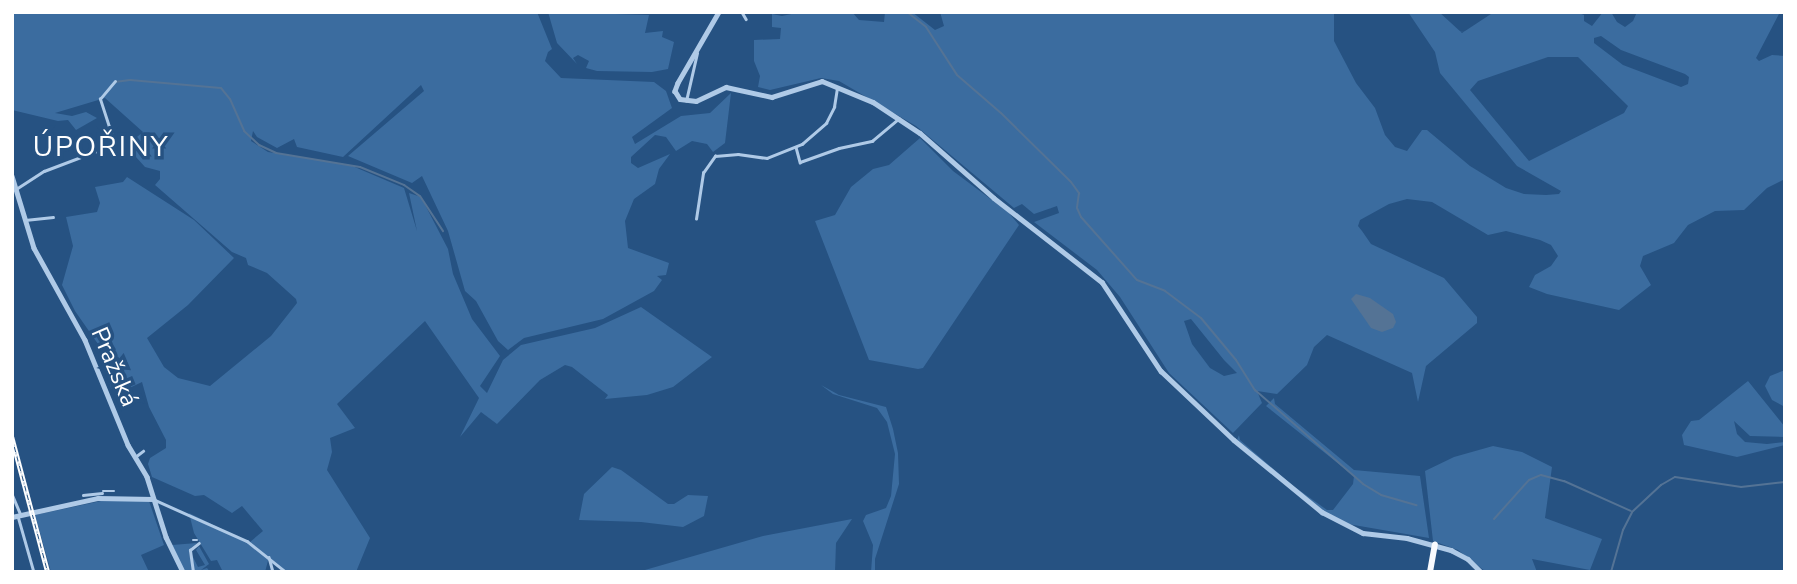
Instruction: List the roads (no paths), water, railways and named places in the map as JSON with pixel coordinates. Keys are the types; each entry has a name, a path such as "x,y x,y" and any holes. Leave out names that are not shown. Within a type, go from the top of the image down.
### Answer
{"highway":[{"path":"1431,570 1435,544"}],"street":[{"path":"719,12 675,91 686,101 700,100 726,87 764,97 813,82 837,86 899,118 994,198 1102,282 1161,371 1234,440 1299,495 1328,517 1363,533 1435,544 1461,554 1481,572"},
{"path":"742,12 746,19"},
{"path":"686,101 697,50"},
{"path":"16,188 44,171 110,146 111,131 100,99 115,81"},
{"path":"696,219 703,173 715,156 738,154 767,158 796,147 826,123 834,107 837,86"},
{"path":"796,147 800,162 839,148 872,141 899,118"},
{"name":"Pražská","path":"12,176 24,221 38,255 85,340 135,457 147,477 170,546 183,572"},
{"path":"24,221 53,217"},
{"path":"135,457 143,451"},
{"path":"17,516 114,491"},
{"path":"12,494 34,572"},
{"path":"83,495 153,499 226,530 269,557 286,572"},
{"path":"194,572 190,553 197,542 195,551"},
{"path":"269,557 274,572"}],"waterway":[{"path":"907,12 926,27 957,75 1001,113 1071,182 1079,193 1077,208 1081,217 1137,280 1165,291 1201,318 1236,360 1255,390 1363,484 1381,495 1417,505"},
{"path":"115,82 130,80 221,88 230,99 244,131 259,145 276,153 360,167 404,185 420,196 443,231"},
{"path":"1494,519 1529,480 1541,475 1564,481 1631,511"},
{"path":"1611,572 1623,530 1632,512 1661,485 1675,477 1741,487 1785,482"}],"railway":[{"path":"12,437 48,572"}],"district":[{"name":"ÚPOŘINY","path":"101,147"}]}
